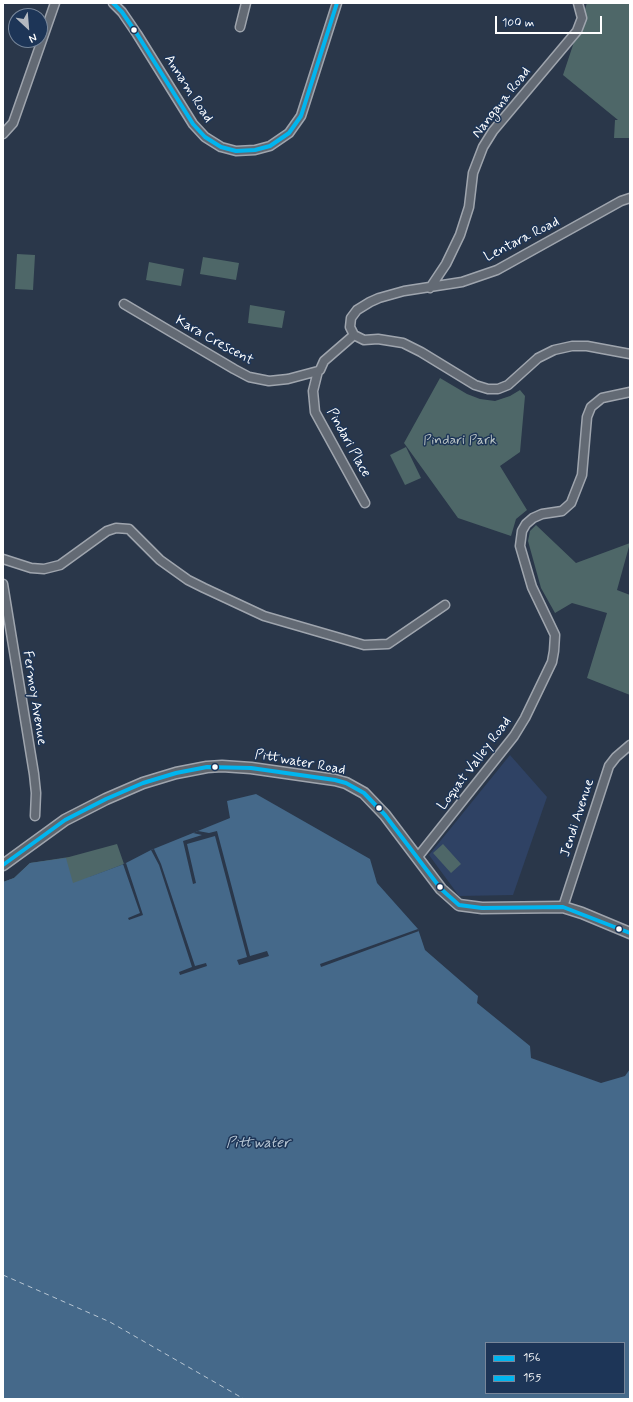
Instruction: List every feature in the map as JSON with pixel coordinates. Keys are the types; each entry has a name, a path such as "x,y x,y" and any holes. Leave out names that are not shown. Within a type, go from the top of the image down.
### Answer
{"main road":[{"name":"Pittwater Road","path":"3,865 65,820 117,793 168,775 222,766 273,771 346,783 364,793 372,800 446,896 459,905 466,907 563,907 582,913 630,933"}],"street":[{"path":"3,134 13,123 55,3"},
{"name":"Annam Road","path":"113,3 122,12 133,28 193,124 205,137 221,147 236,151 255,150 270,146 289,133 301,116 337,3"},
{"path":"240,27 246,3"},
{"name":"Nangana Road","path":"430,288 446,264 460,235 469,207 473,173 483,147 493,131 577,31 582,18 578,3"},
{"name":"Lentara Road","path":"354,335 350,327 351,318 361,307 391,294 462,282 497,270 621,201 630,198"},
{"name":"Kara Crescent","path":"124,304 249,377 269,381 288,379 318,371"},
{"path":"318,371 320,370 324,361 354,335 364,340 378,339 403,344 421,352 475,385 488,389 498,389 508,385 533,362 554,350 572,346 587,346 630,354"},
{"name":"Pindari Place","path":"318,371 313,391 315,412 365,503"},
{"name":"Loquat Valley Road","path":"417,858 514,736 525,718 552,662 555,635 532,587 520,546 522,531 526,524 533,518 542,514 562,511 571,503 582,476 587,417 591,407 602,398 630,392"},
{"path":"3,560 44,570 60,565 107,531 116,528 128,529 160,560 188,580 204,588 264,616 364,645 388,644 446,606"},
{"name":"Fermoy Avenue","path":"3,584 7,637 36,787 36,816"},
{"name":"Jendi Avenue","path":"563,907 609,766 616,757 630,745"}],"shaded area":[{"path":"510,755 547,797 513,895 459,896 429,855"}],"green space":[{"path":"587,3 630,3 630,138 614,138 615,120 618,120 563,75"},
{"path":"17,254 35,255 33,290 15,289"},
{"path":"203,257 239,263 236,280 200,274"},
{"path":"149,262 184,269 181,286 146,280"},
{"path":"250,305 285,311 282,328 248,323"},
{"name":"Pindari Park","path":"440,378 467,394 480,399 495,401 510,396 520,390 525,396 520,452 500,466 527,510 516,519 511,536 458,518 404,443"},
{"path":"406,447 421,478 405,485 390,455"},
{"path":"536,525 576,563 630,543 617,590 630,595 630,695 587,678 607,613 572,603 555,613 541,588 528,541 530,531"},
{"path":"117,844 124,864 90,877 89,887 3,882 14,878 30,863 69,857"},
{"path":"443,844 461,864 451,873 433,853"}],"water":[{"name":"Pittwater","path":"256,794 370,859 377,883 418,929 425,950 478,996 477,1003 530,1046 531,1058 601,1083 625,1076 630,1069 630,1399 3,1399 3,882 14,878 30,863 66,858 73,883 124,864 151,850 230,818 227,801"}],"pier":[{"path":"198,831 209,833 217,831 250,956 267,951 269,956 239,965 237,960 247,957 215,836 187,844 196,883 193,884 183,841 202,835 193,833"},
{"path":"154,849 161,864 195,966 206,963 207,966 180,975 179,972 192,967 159,865 151,850"},
{"path":"126,863 143,915 129,920 128,918 140,913 123,864"},
{"path":"418,929 419,931 321,967 320,964"}],"ferry route":[{"path":"3,1275 110,1322 244,1399"}],"transit line":[{"name":"155","path":"113,3 122,12 137,34 193,124 205,137 221,147 236,151 255,150 270,146 289,133 301,116 337,3"},
{"name":"156","path":"3,865 65,820 106,799 143,783 176,773 207,767 251,768 335,780 346,783 364,793 385,815 441,889 459,905 482,908 563,907 630,933"}]}
